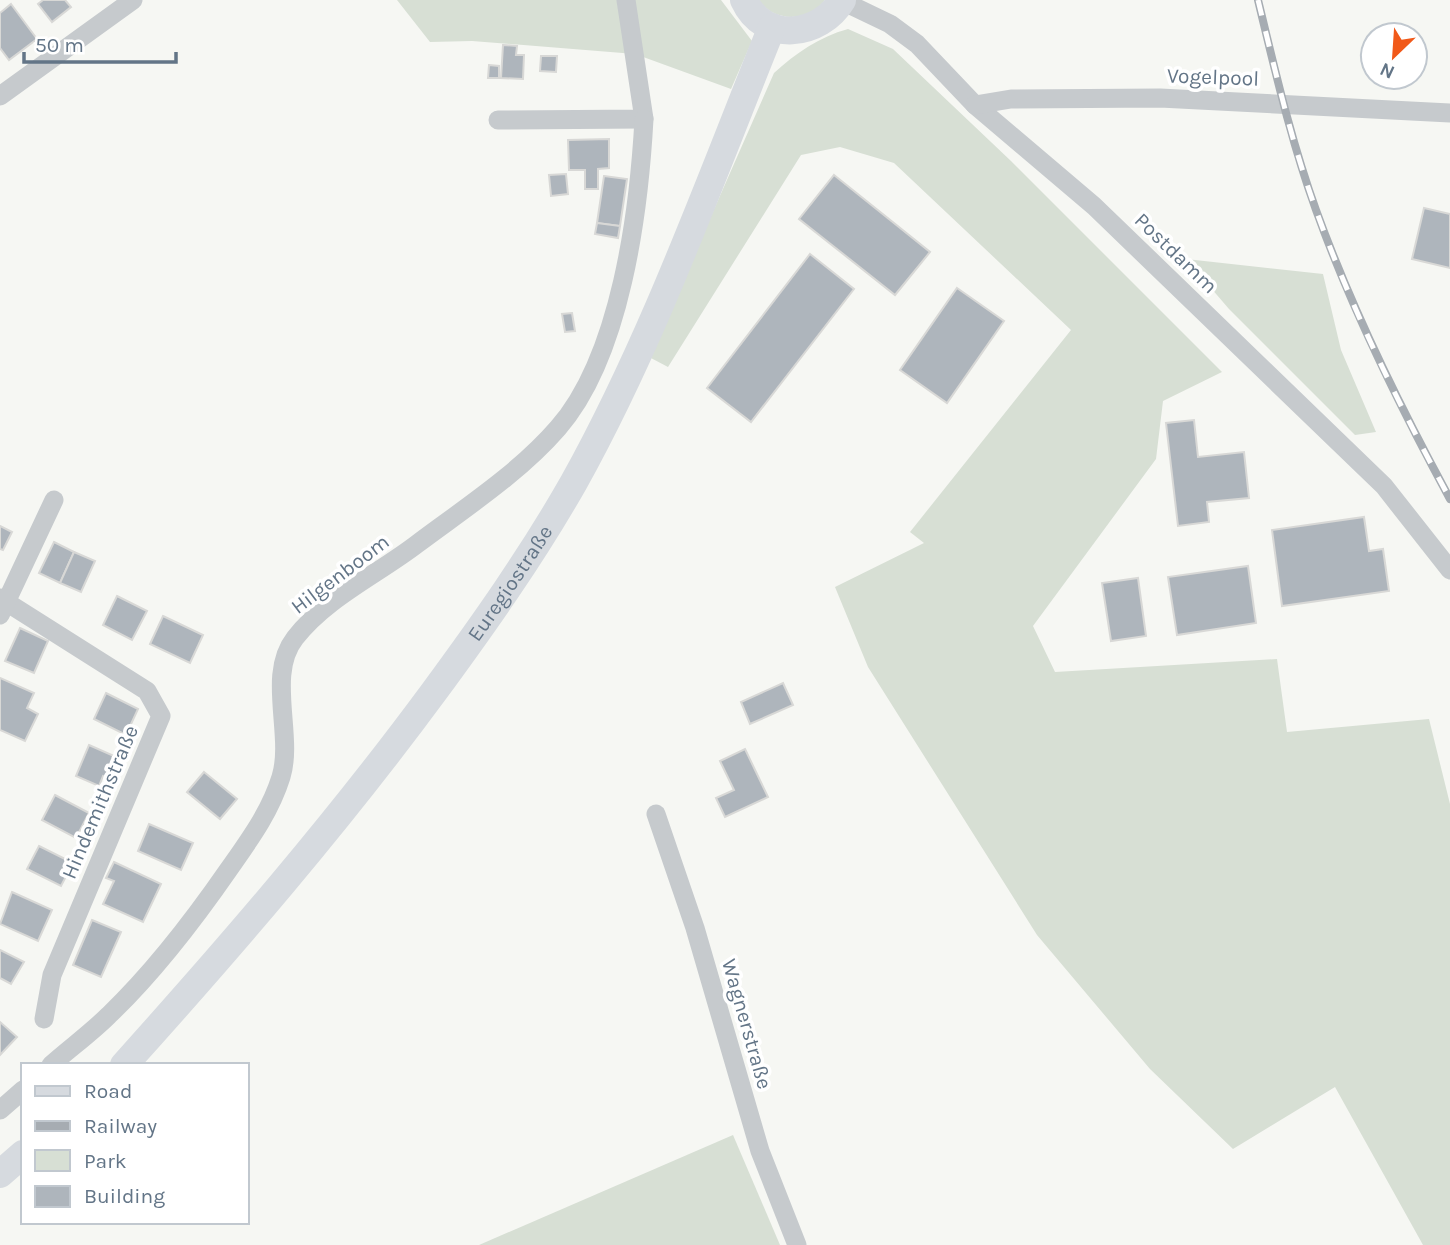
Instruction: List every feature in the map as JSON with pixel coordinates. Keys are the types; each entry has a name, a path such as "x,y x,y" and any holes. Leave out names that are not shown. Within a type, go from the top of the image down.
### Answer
{"main road":[{"path":"744,0 758,19 772,27 788,31 812,27 832,15 842,1"},
{"name":"Euregiostraße","path":"126,1063 248,927 380,765 508,589 573,483 606,421 679,257 772,27"},
{"path":"0,1174 21,1156"}],"street":[{"path":"0,96 133,0"},
{"name":"Hilgenboom","path":"53,1063 108,1016 163,958 260,825 283,773 282,674 287,651 295,638 334,602 396,560 516,467 560,426 575,403 607,332 623,285 640,191 644,118 626,0"},
{"name":"Postdamm","path":"842,1 890,24 917,44 975,105 1094,206 1384,486 1450,570"},
{"name":"Vogelpool","path":"975,105 1011,99 1160,98 1450,113"},
{"path":"498,120 644,118"},
{"path":"2,605 54,500"},
{"name":"Hindemithstraße","path":"2,605 147,691 161,716 52,975 44,1019"},
{"name":"Wagnerstraße","path":"656,814 695,928 760,1151 797,1245"},
{"path":"0,1110 21,1092"}],"green space":[{"path":"397,0 721,0 752,41 731,89 635,54 472,41 430,42"},
{"path":"759,0 825,0 810,13 792,17 773,13"},
{"path":"848,29 893,49 1011,161 1222,372 1163,401 1156,459 1033,626 1055,672 1277,659 1287,732 1429,719 1450,804 1450,1245 1423,1245 1335,1087 1233,1149 1150,1069 1037,935 868,667 835,587 924,543 910,532 1071,330 894,163 840,147 801,155 668,367 649,357 774,73 808,46"},
{"path":"1186,259 1323,274 1341,350 1376,432 1355,435 1229,309"},
{"path":"733,1135 780,1245 479,1245"}],"building":[{"path":"43,0 65,0 71,7 52,22 38,4"},
{"path":"11,4 37,39 9,60 0,48 0,13"},
{"path":"503,45 517,46 516,55 524,55 523,79 501,78"},
{"path":"541,56 557,56 556,72 540,71"},
{"path":"489,65 499,66 499,78 488,78"},
{"path":"609,139 609,168 598,169 598,189 585,189 585,170 569,170 568,140"},
{"path":"566,174 568,194 551,196 549,175"},
{"path":"834,175 930,252 895,295 799,219"},
{"path":"604,176 627,179 620,226 597,223"},
{"path":"1424,208 1450,214 1450,268 1412,259"},
{"path":"597,223 620,226 618,238 595,234"},
{"path":"810,254 854,289 751,422 707,388"},
{"path":"957,288 1004,321 947,403 900,370"},
{"path":"572,313 575,331 565,332 562,314"},
{"path":"1194,420 1198,457 1244,452 1249,498 1207,502 1209,522 1178,526 1166,423"},
{"path":"1364,517 1369,551 1383,549 1389,591 1282,606 1272,530"},
{"path":"0,526 12,532 3,550 0,549"},
{"path":"54,542 74,552 60,583 39,573"},
{"path":"74,552 95,561 81,592 60,583"},
{"path":"1248,566 1256,623 1177,635 1168,577"},
{"path":"1138,578 1146,636 1111,641 1102,583"},
{"path":"117,596 147,611 132,640 103,625"},
{"path":"163,616 203,635 190,663 150,644"},
{"path":"20,628 48,641 34,673 5,661"},
{"path":"0,678 34,693 27,708 38,714 25,741 0,730"},
{"path":"783,683 793,705 750,724 741,702"},
{"path":"106,693 138,709 126,735 94,719"},
{"path":"89,745 123,760 114,781 103,776 99,786 76,776"},
{"path":"745,749 768,797 725,817 716,798 734,790 720,761"},
{"path":"204,772 237,799 220,819 187,792"},
{"path":"55,795 89,813 76,838 42,820"},
{"path":"149,824 193,843 181,870 138,851"},
{"path":"39,846 73,863 61,886 27,869"},
{"path":"114,862 161,884 143,922 103,904 114,881 106,878"},
{"path":"12,892 52,910 38,941 0,924"},
{"path":"92,920 121,932 101,977 73,965"},
{"path":"0,950 24,962 11,984 0,978"},
{"path":"0,1022 17,1037 0,1055"}],"railway":[{"path":"1258,0 1299,158 1330,247 1377,357 1450,499"}]}
